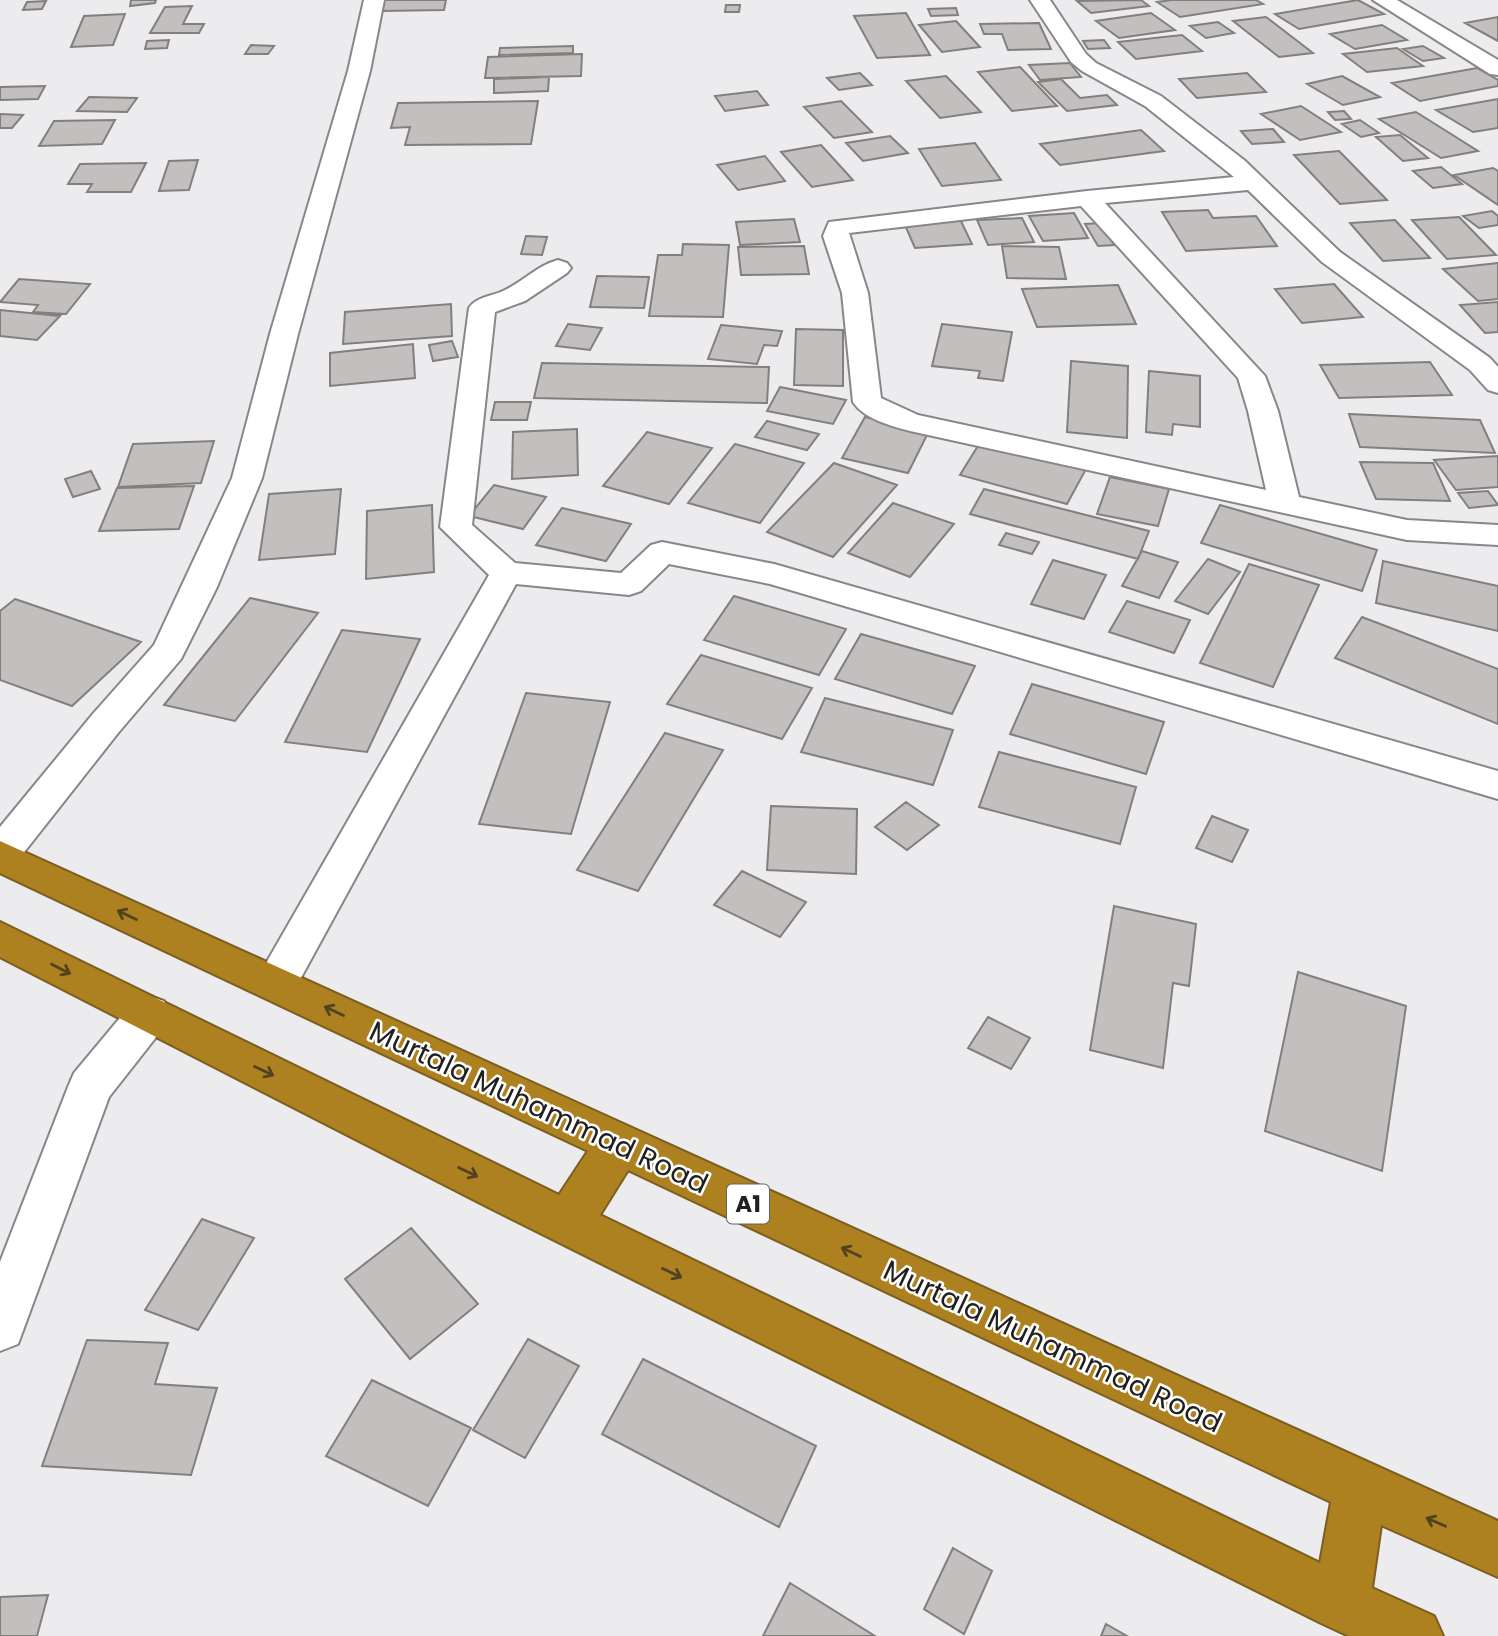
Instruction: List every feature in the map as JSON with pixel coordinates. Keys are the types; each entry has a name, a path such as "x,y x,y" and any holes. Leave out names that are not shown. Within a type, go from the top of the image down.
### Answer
{"highway":[{"name":"Murtala Muhammad Road","path":"0,855 1360,1488 1498,1549"},
{"path":"0,938 569,1222 1341,1603 1414,1636"},
{"path":"569,1222 619,1144"},
{"path":"1341,1603 1360,1488"}],"street":[{"path":"0,855 105,724 169,652 200,587 247,478 284,334 359,71 374,0"},
{"path":"1040,0 1078,58 1089,67 1153,101 1236,165 1331,257 1480,365 1498,384"},
{"path":"1383,0 1498,69"},
{"path":"1253,181 838,227 836,236 855,293 867,402 910,422 1408,530 1498,535"},
{"path":"1087,198 1251,376 1263,411 1285,504"},
{"path":"558,268 516,295 482,308 456,527 506,573 629,584 662,552 774,574 1498,785"},
{"path":"276,984 506,573"},
{"path":"0,1327 90,1087 149,1014"}],"building":[{"path":"131,0 156,0 155,3 130,6"},
{"path":"384,0 446,0 444,10 381,11"},
{"path":"1141,0 1149,6 1091,13 1077,1"},
{"path":"1256,0 1263,4 1180,17 1157,2"},
{"path":"1358,0 1384,14 1299,29 1275,14"},
{"path":"46,1 42,9 23,10 27,2"},
{"path":"726,5 740,5 739,12 725,12"},
{"path":"192,6 183,24 204,24 199,33 150,33 165,7"},
{"path":"956,8 958,15 931,16 928,9"},
{"path":"906,13 930,55 877,58 854,16"},
{"path":"1151,13 1175,30 1119,38 1096,21"},
{"path":"125,14 113,45 71,47 84,16"},
{"path":"1266,17 1313,53 1279,57 1233,21"},
{"path":"1498,17 1498,41 1465,23"},
{"path":"956,21 980,47 942,52 919,25"},
{"path":"1218,22 1234,33 1206,38 1190,26"},
{"path":"1039,23 1051,49 1008,50 1002,34 984,34 980,24"},
{"path":"1382,25 1407,40 1355,49 1330,34"},
{"path":"1182,35 1202,51 1136,59 1118,42"},
{"path":"169,40 167,48 145,49 147,41"},
{"path":"1104,40 1110,48 1088,49 1083,41"},
{"path":"251,45 274,46 268,54 245,54"},
{"path":"573,46 573,53 499,55 500,48"},
{"path":"1423,46 1444,58 1423,61 1403,49"},
{"path":"1397,48 1423,66 1367,72 1343,54"},
{"path":"582,54 581,76 485,78 488,57"},
{"path":"1070,63 1081,77 1040,80 1029,65"},
{"path":"1020,67 1057,106 1012,111 978,72"},
{"path":"1477,68 1498,80 1498,86 1420,101 1392,83"},
{"path":"860,73 872,85 839,90 827,78"},
{"path":"1247,73 1266,92 1197,98 1179,79"},
{"path":"946,76 981,112 940,118 906,81"},
{"path":"1342,76 1380,97 1343,105 1307,84"},
{"path":"549,77 548,91 494,93 494,79"},
{"path":"1061,79 1080,98 1107,95 1117,105 1067,111 1038,82"},
{"path":"45,86 38,99 0,100 0,87"},
{"path":"757,91 768,105 725,111 715,96"},
{"path":"89,97 137,98 127,112 77,111"},
{"path":"1498,99 1498,128 1473,132 1436,110"},
{"path":"538,101 531,144 405,145 410,127 391,128 398,103"},
{"path":"841,101 872,132 834,138 804,107"},
{"path":"1301,106 1341,132 1300,140 1261,114"},
{"path":"1344,111 1351,119 1335,120 1328,112"},
{"path":"1416,112 1478,151 1441,158 1379,119"},
{"path":"0,114 23,115 12,128 0,128"},
{"path":"115,120 102,144 39,146 54,121"},
{"path":"1360,120 1379,133 1361,137 1342,124"},
{"path":"1273,129 1284,142 1252,144 1241,131"},
{"path":"1141,130 1164,151 1060,165 1040,144"},
{"path":"1400,135 1428,158 1403,161 1376,137"},
{"path":"890,136 908,153 863,161 846,143"},
{"path":"975,143 1001,180 942,186 919,149"},
{"path":"821,145 853,180 812,187 781,152"},
{"path":"1339,151 1387,200 1340,204 1294,155"},
{"path":"765,156 785,181 738,190 717,165"},
{"path":"198,160 189,190 159,191 169,161"},
{"path":"146,163 131,192 87,192 92,184 68,184 80,164"},
{"path":"1441,167 1462,184 1433,188 1413,171"},
{"path":"1493,168 1498,171 1498,205 1454,175"},
{"path":"1208,210 1213,218 1256,216 1277,246 1186,251 1162,212"},
{"path":"1492,211 1498,216 1498,225 1479,228 1463,216"},
{"path":"1074,213 1088,238 1043,241 1029,216"},
{"path":"1459,217 1496,255 1447,259 1412,220"},
{"path":"1022,218 1034,242 988,245 977,220"},
{"path":"794,219 800,242 740,245 736,222"},
{"path":"960,219 972,244 915,248 904,223"},
{"path":"1395,220 1430,258 1383,261 1350,223"},
{"path":"1101,223 1114,245 1098,246 1085,224"},
{"path":"526,236 547,237 542,255 521,254"},
{"path":"683,244 729,245 723,317 649,316 658,255 682,255"},
{"path":"804,246 809,274 741,275 738,247"},
{"path":"1002,246 1059,247 1066,279 1007,278"},
{"path":"1498,263 1498,299 1478,301 1443,269"},
{"path":"597,276 649,277 644,308 590,307"},
{"path":"19,279 90,284 66,314 33,312 38,305 0,302"},
{"path":"1334,284 1363,317 1302,323 1275,289"},
{"path":"1118,285 1136,324 1037,327 1022,289"},
{"path":"1498,302 1498,332 1485,333 1460,305"},
{"path":"451,304 452,336 343,344 345,312"},
{"path":"0,310 60,316 37,340 0,336"},
{"path":"568,324 602,328 590,350 556,346"},
{"path":"942,324 1012,332 1003,381 978,378 980,371 932,366"},
{"path":"721,325 782,331 777,346 764,345 757,364 708,359"},
{"path":"796,329 843,330 843,386 794,385"},
{"path":"452,341 458,357 433,361 429,345"},
{"path":"413,344 415,378 330,386 330,353"},
{"path":"1071,361 1128,366 1127,438 1067,432"},
{"path":"1430,362 1452,395 1339,398 1320,365"},
{"path":"542,363 769,367 767,403 534,398"},
{"path":"1149,371 1200,376 1200,427 1173,424 1172,435 1146,432"},
{"path":"780,387 846,400 833,424 767,411"},
{"path":"495,402 531,402 527,420 491,420"},
{"path":"1349,414 1480,420 1495,453 1360,447"},
{"path":"865,417 929,431 908,473 842,458"},
{"path":"767,421 819,434 807,450 755,437"},
{"path":"577,429 578,475 512,479 513,432"},
{"path":"647,432 712,448 669,504 603,486"},
{"path":"214,441 201,483 118,487 133,444"},
{"path":"981,441 1086,469 1067,504 960,475"},
{"path":"735,444 804,463 760,523 688,503"},
{"path":"1498,456 1498,487 1456,490 1434,460"},
{"path":"1360,462 1433,463 1450,501 1376,499"},
{"path":"834,463 897,485 833,557 767,532"},
{"path":"91,471 100,489 73,497 65,479"},
{"path":"1110,477 1169,489 1158,526 1097,514"},
{"path":"494,485 546,497 523,529 469,516"},
{"path":"194,486 179,529 99,531 117,488"},
{"path":"341,489 335,554 259,560 269,494"},
{"path":"984,489 1149,531 1138,559 970,514"},
{"path":"1488,491 1498,505 1469,508 1458,493"},
{"path":"893,503 954,524 910,577 848,553"},
{"path":"432,505 434,572 366,579 367,511"},
{"path":"1220,505 1377,550 1362,591 1201,543"},
{"path":"562,508 631,524 606,561 536,545"},
{"path":"1006,533 1039,542 1032,554 999,545"},
{"path":"1142,551 1178,562 1159,598 1122,586"},
{"path":"1208,559 1240,572 1208,614 1175,601"},
{"path":"1053,560 1106,575 1084,619 1031,604"},
{"path":"1383,561 1498,586 1498,631 1376,603"},
{"path":"1249,564 1319,585 1273,687 1200,663"},
{"path":"734,596 846,629 819,675 704,640"},
{"path":"250,598 318,613 235,721 164,705"},
{"path":"15,599 141,642 72,706 0,680 0,611"},
{"path":"1127,601 1190,620 1174,653 1109,632"},
{"path":"1362,617 1498,669 1498,724 1335,658"},
{"path":"342,630 420,639 367,752 285,742"},
{"path":"861,634 975,666 952,714 835,679"},
{"path":"701,655 812,688 782,739 667,704"},
{"path":"1032,684 1164,722 1146,774 1010,734"},
{"path":"526,693 610,702 571,834 479,824"},
{"path":"825,698 953,730 933,785 801,752"},
{"path":"665,733 723,750 638,891 577,870"},
{"path":"999,752 1136,787 1120,844 979,807"},
{"path":"906,802 939,825 907,850 875,827"},
{"path":"771,806 857,809 856,874 767,870"},
{"path":"1212,816 1248,830 1232,862 1196,848"},
{"path":"742,871 806,902 780,937 714,905"},
{"path":"1114,906 1196,924 1189,986 1173,983 1163,1068 1090,1050"},
{"path":"1298,972 1406,1006 1382,1171 1265,1131"},
{"path":"988,1017 1030,1038 1011,1069 968,1048"},
{"path":"202,1219 254,1238 198,1330 145,1310"},
{"path":"411,1228 478,1304 410,1359 345,1279"},
{"path":"528,1339 579,1366 525,1458 473,1430"},
{"path":"87,1340 168,1343 155,1384 217,1388 191,1475 42,1466"},
{"path":"643,1359 816,1446 779,1527 602,1434"},
{"path":"372,1380 471,1428 428,1506 326,1456"},
{"path":"953,1548 992,1571 964,1634 924,1609"},
{"path":"790,1583 875,1636 763,1636"},
{"path":"48,1595 37,1636 0,1636 0,1597"},
{"path":"1106,1624 1127,1636 1101,1636"}]}
